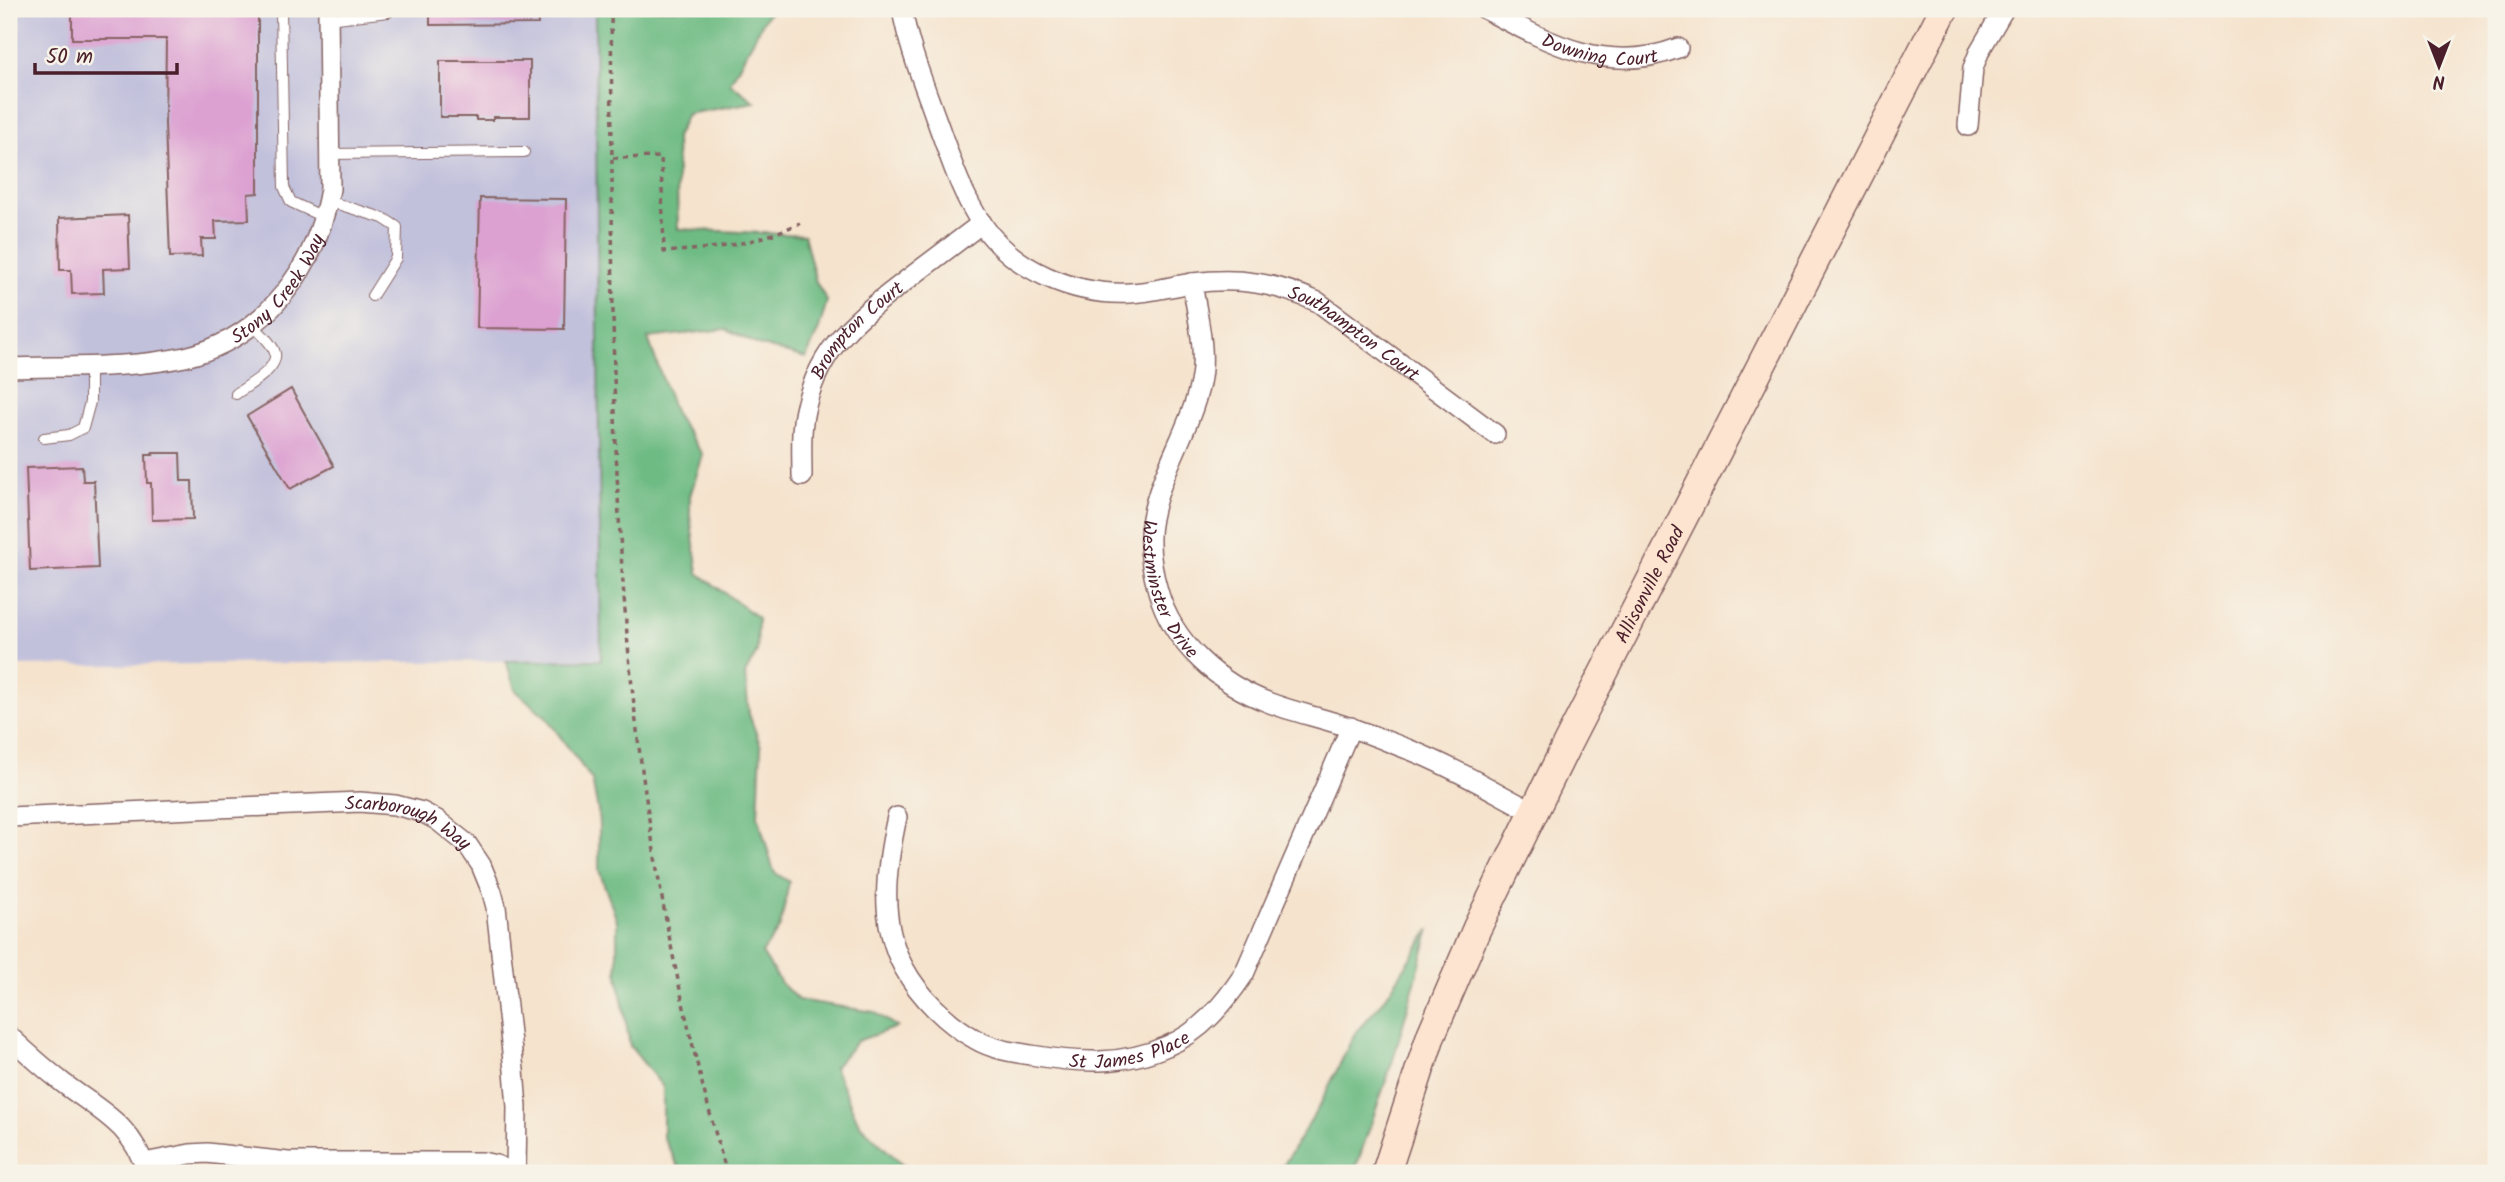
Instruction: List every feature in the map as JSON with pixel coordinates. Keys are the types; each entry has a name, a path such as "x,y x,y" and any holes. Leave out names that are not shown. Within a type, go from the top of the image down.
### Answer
{"main road":[{"name":"Allisonville Road","path":"1387,1173 1431,1035 1477,928 1533,813 1944,9"}],"street":[{"path":"902,9 940,129 966,193 982,223 1016,258 1075,288 1131,293 1192,283"},
{"name":"Downing Court","path":"1485,9 1526,31 1578,52 1631,60 1655,57 1678,48"},
{"path":"1968,126 1973,68 1980,50 2004,9"},
{"name":"Stony Creek Way","path":"9,368 142,363 185,356 208,349 252,324 278,302 300,274 317,238 326,209 329,154 328,14"},
{"name":"Brompton Court","path":"802,476 805,408 814,379 826,355 843,333 864,313 982,223"},
{"name":"Southampton Court","path":"1192,283 1245,280 1294,291 1318,302 1495,434"},
{"name":"Westminster Drive","path":"1192,283 1201,338 1201,382 1151,519 1152,571 1161,601 1173,625 1204,663 1227,682 1271,703 1351,727 1415,752 1533,813"},
{"name":"St James Place","path":"897,817 887,860 886,899 893,940 904,968 927,999 976,1040 1003,1050 1095,1063 1120,1060 1168,1046 1187,1036 1212,1016 1228,998 1244,974 1351,727"},
{"name":"Scarborough Way","path":"9,817 360,802 395,805 437,820 467,845 481,864 496,907 517,1107 515,1173"},
{"path":"9,1036 57,1078 115,1119 140,1151 145,1168 190,1154 207,1153 288,1162 482,1162 515,1173"}],"lane":[{"path":"281,9 284,187 291,202 383,218 397,227 396,258 372,296"},
{"path":"328,14 388,12 391,9"},
{"path":"329,154 524,152"},
{"path":"236,394 272,367 276,357 274,348 252,324"},
{"path":"44,438 69,435 83,428 90,402 90,365"}],"path":[{"path":"611,9 616,466 636,716 664,902 700,1074 727,1173"},
{"path":"612,158 661,157 664,252 729,248 768,237 800,223"}],"shaded area":[{"path":"9,9 595,9 601,660 9,666"}],"green space":[{"path":"595,9 772,9 730,83 755,102 687,114 676,137 678,229 804,235 816,282 827,301 819,329 806,358 758,345 726,329 648,338 675,414 703,455 690,496 698,573 758,618 757,652 745,674 749,714 761,747 758,816 774,872 789,882 780,927 762,953 781,983 798,1000 874,1012 897,1027 857,1041 834,1067 859,1124 911,1173 682,1173 663,1137 663,1087 630,1046 617,970 617,921 599,870 599,816 592,780 545,716 515,690 506,661 601,660"},
{"path":"1430,929 1393,1060 1354,1173 1279,1173 1321,1103 1355,1033 1384,1000"}],"building":[{"path":"72,9 240,9 240,13 258,13 258,193 248,194 249,220 215,221 216,239 201,239 202,256 170,257 165,124 166,39 72,39"},
{"path":"430,9 537,9 538,24 430,25"},
{"path":"440,61 530,61 530,117 476,120 476,117 440,117"},
{"path":"480,198 566,199 564,329 477,328"},
{"path":"128,215 130,268 103,269 104,293 72,294 71,270 60,270 59,218"},
{"path":"291,389 334,466 290,489 247,416"},
{"path":"152,453 180,453 181,481 192,481 193,519 152,520 151,483 147,483 146,455 153,455"},
{"path":"82,466 83,481 94,481 98,568 30,571 26,468"}]}
